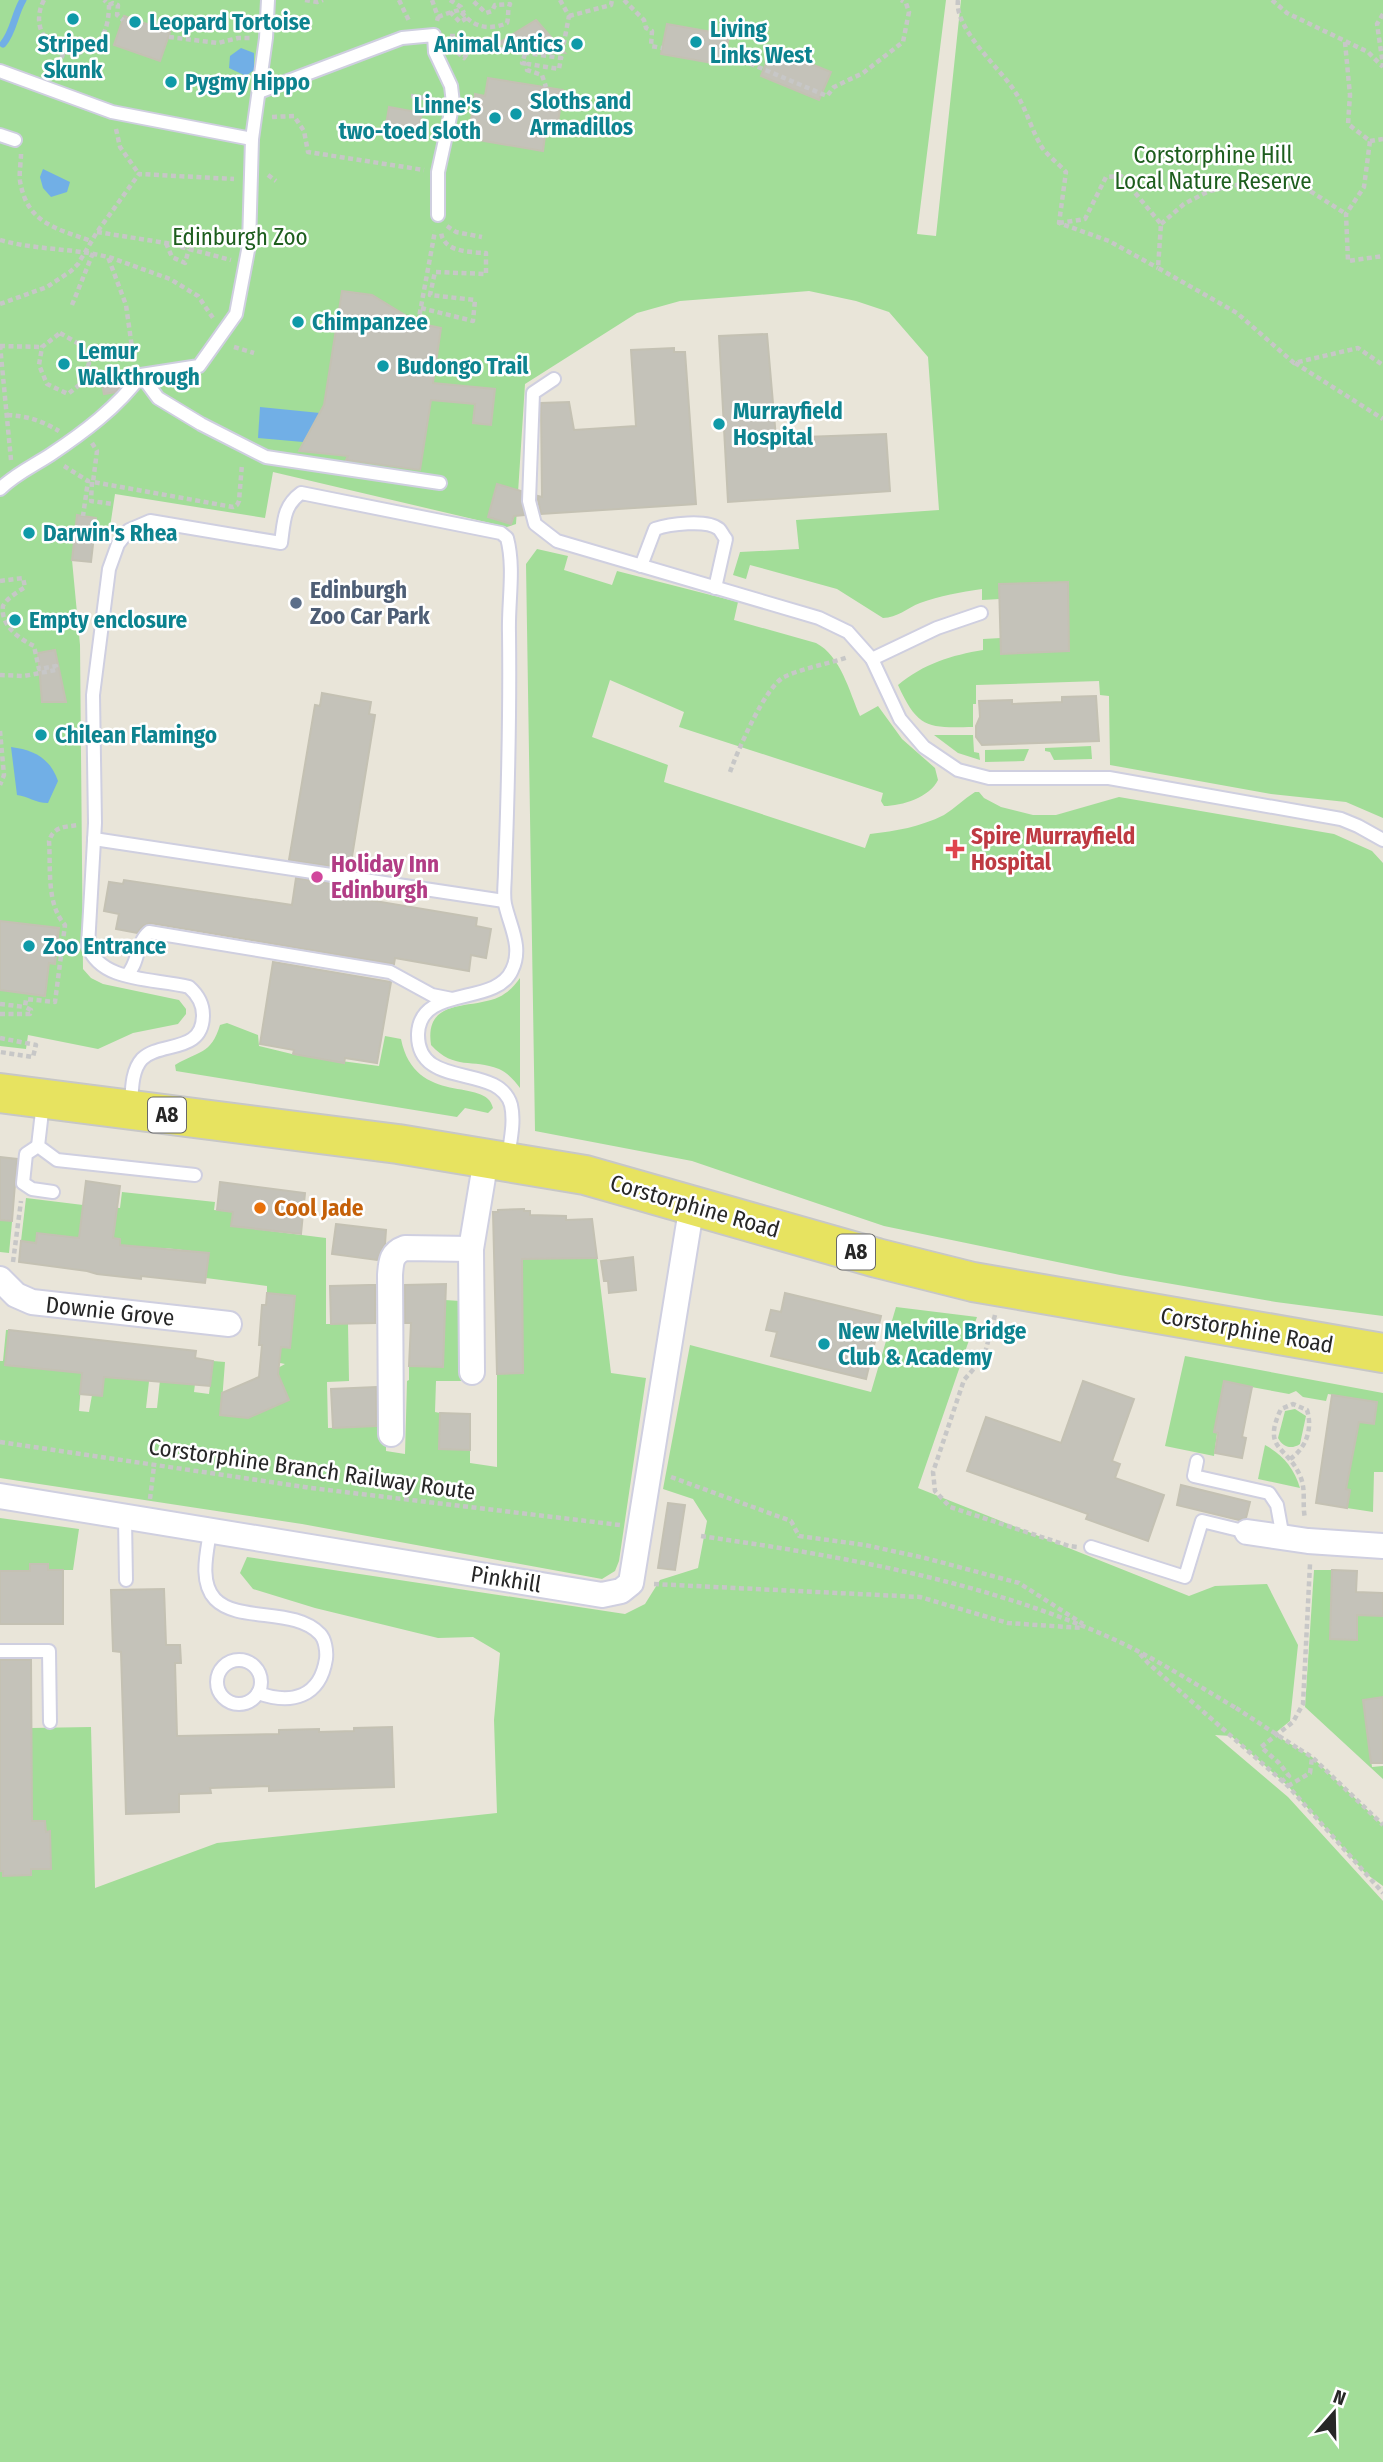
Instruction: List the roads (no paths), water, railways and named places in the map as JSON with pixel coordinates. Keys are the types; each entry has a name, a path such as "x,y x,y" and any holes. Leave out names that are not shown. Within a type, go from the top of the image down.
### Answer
{"main road":[{"name":"Corstorphine Road","path":"0,1093 372,1141 585,1175 877,1258 973,1282 1383,1353"}],"street":[{"path":"472,1372 471,1249 497,1160"},
{"name":"Pinkhill","path":"0,1496 602,1595 621,1591 631,1583 692,1204"},
{"path":"391,1434 392,1258 395,1253 405,1248 471,1249"},
{"name":"Downie Grove","path":"4,1284 16,1295 32,1302 229,1324"},
{"path":"1247,1532 1283,1538 1383,1546"}],"lane":[{"path":"0,489 12,477 70,441 127,394 141,375 199,366 236,314 249,244 253,133 268,0"},
{"path":"259,92 402,38 434,35 435,52 451,86 453,103 438,172 438,215"},
{"path":"0,71 112,112 253,133"},
{"path":"0,135 15,140"},
{"path":"141,375 158,398 266,457 440,484"},
{"path":"554,379 533,393 529,500 535,524 557,541 819,618 848,632 869,655 900,719 924,747 958,769 989,778 1109,778 1341,819 1383,840"},
{"path":"130,1110 134,1074 142,1058 151,1052 191,1040 200,1030 204,1018 197,994 189,987 109,971 100,966 88,946 95,823 93,695 109,569 118,544 129,530 150,522 281,543 286,510 291,500 301,493 501,533 508,538 510,684 504,901 518,945 516,961 511,974 496,986 439,1004 426,1014 420,1022 419,1045 423,1055 442,1070 483,1080 502,1091 511,1104 512,1119 497,1160"},
{"path":"641,566 655,529 668,524 708,525 718,529 726,539 715,588"},
{"path":"869,655 981,613"},
{"path":"94,839 504,901"},
{"path":"127,975 133,969 143,937 149,932 390,972 432,995 452,999"},
{"path":"43,1099 37,1146 26,1154 23,1183 33,1189 53,1192"},
{"path":"37,1146 57,1160 195,1175"},
{"path":"1197,1461 1194,1476 1269,1493 1277,1505 1283,1538"},
{"path":"126,1580 137,1520"},
{"path":"1091,1547 1185,1577 1202,1521 1247,1532"},
{"path":"210,1532 205,1563 207,1583 213,1598 225,1607 306,1622 323,1635 327,1654 324,1673 313,1690 298,1697 273,1698 258,1693"},
{"path":"0,1651 49,1651 50,1722"}],"water":[{"path":"241,48 254,53 254,70 246,76 229,68 230,56"},
{"path":"43,169 70,182 67,192 51,197 43,188 40,177"},
{"path":"260,407 320,413 303,442 258,438"},
{"path":"11,747 34,753 51,766 58,781 48,803 17,795"}],"waterway":[{"path":"3,44 10,34 23,0"}],"place":[{"name":"Striped Skunk","path":"73,19"},
{"name":"Leopard Tortoise","path":"135,22"},
{"name":"Living Links West","path":"696,42"},
{"name":"Animal Antics","path":"577,44"},
{"name":"Pygmy Hippo","path":"171,82"},
{"name":"Sloths and Armadillos","path":"516,114"},
{"name":"Linne's two-toed sloth","path":"495,118"},
{"name":"Chimpanzee","path":"298,322"},
{"name":"Lemur Walkthrough","path":"64,364"},
{"name":"Budongo Trail","path":"383,366"},
{"name":"Murrayfield Hospital","path":"719,424"},
{"name":"Darwin's Rhea","path":"29,533"},
{"name":"Edinburgh Zoo Car Park","path":"296,603"},
{"name":"Empty enclosure","path":"15,620"},
{"name":"Chilean Flamingo","path":"41,735"},
{"name":"Spire Murrayfield Hospital","path":"955,849"},
{"name":"Holiday Inn Edinburgh","path":"317,877"},
{"name":"Zoo Entrance","path":"29,946"},
{"name":"Cool Jade","path":"260,1208"},
{"name":"New Melville Bridge Club & Academy","path":"824,1344"}],"park label":[{"name":"Corstorphine Hill Local Nature Reserve","path":"1213,168"},
{"name":"Edinburgh Zoo","path":"240,237"}]}
